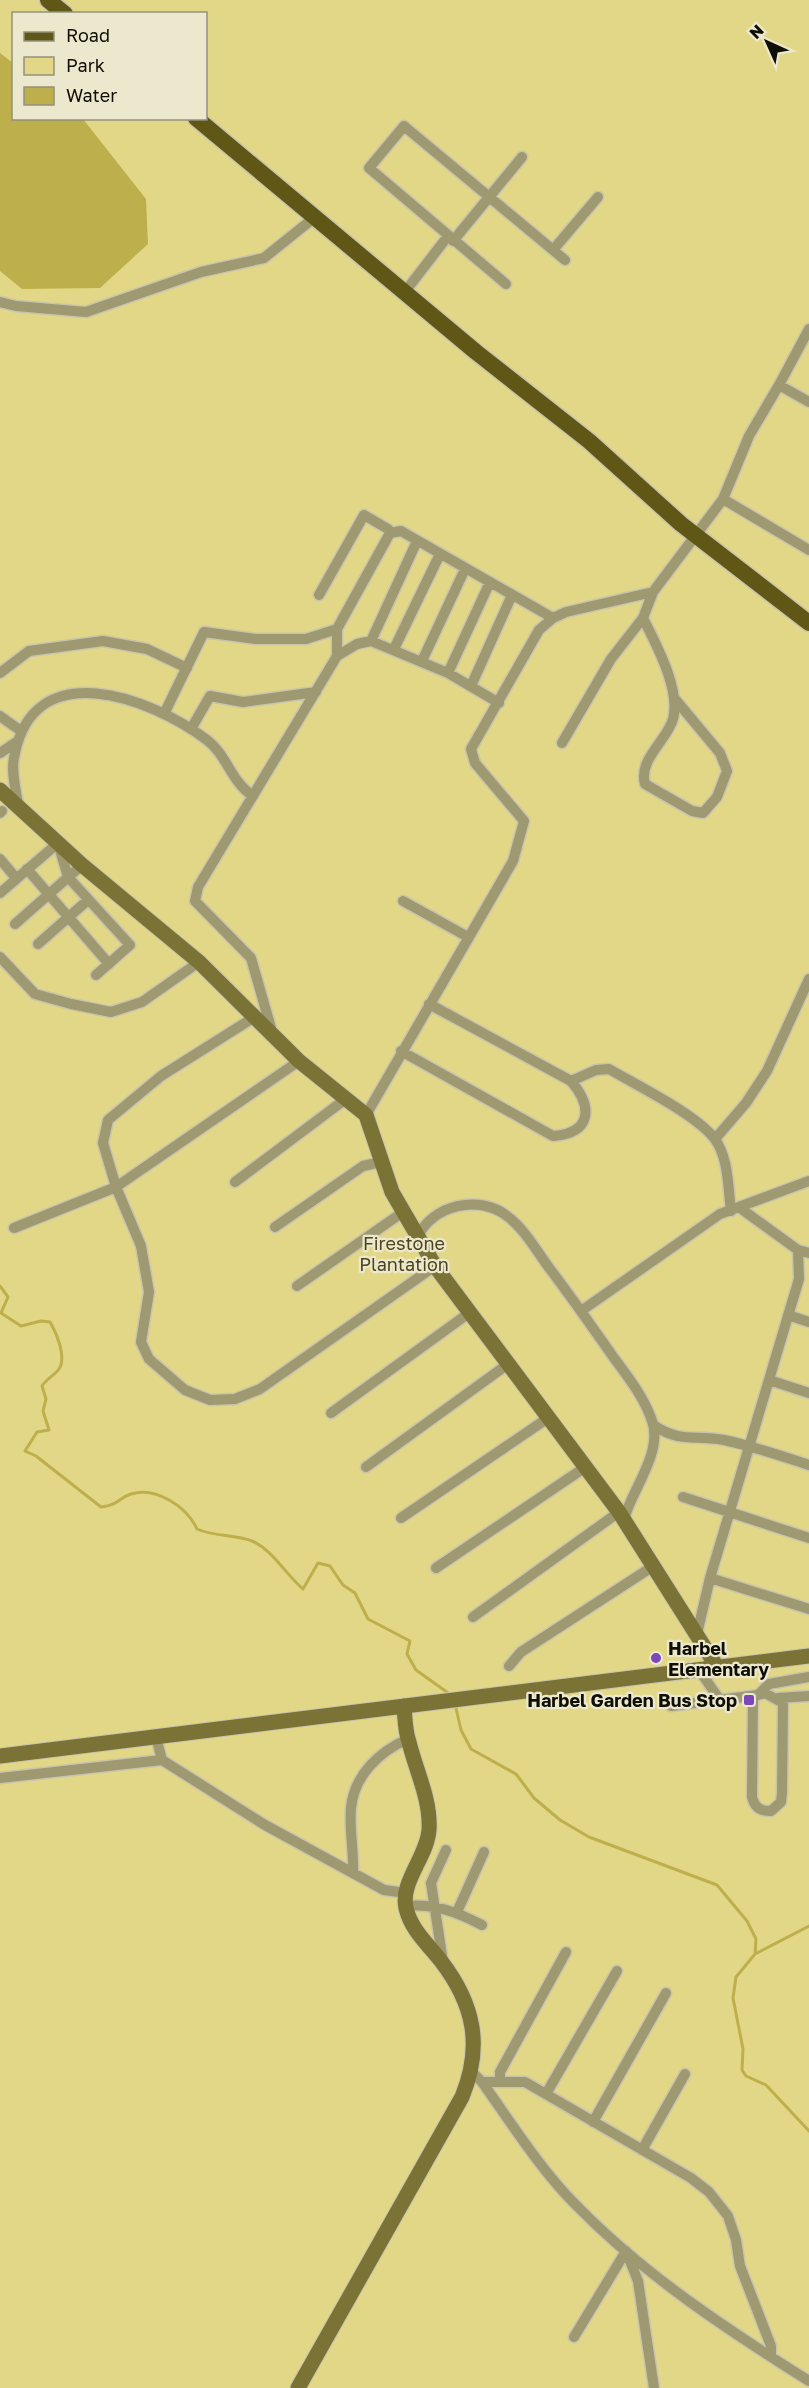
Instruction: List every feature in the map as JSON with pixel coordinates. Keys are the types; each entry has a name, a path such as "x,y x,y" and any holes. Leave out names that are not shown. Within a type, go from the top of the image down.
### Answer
{"main road":[{"path":"48,0 63,12"},
{"path":"198,120 404,293 589,441 696,536 809,623"}],"street":[{"path":"506,284 369,168 404,126 565,260"},
{"path":"404,293 522,157"},
{"path":"553,250 598,197"},
{"path":"0,302 16,306 86,312 201,273 264,258 315,217"},
{"path":"562,742 612,659 644,618 653,592 723,499 749,436 809,329"},
{"path":"779,385 809,402"},
{"path":"723,499 809,550"},
{"path":"319,595 364,515 388,529 390,533"},
{"path":"390,533 401,531 553,618"},
{"path":"338,656 337,629 390,533"},
{"path":"371,641 417,541"},
{"path":"394,649 440,554"},
{"path":"422,661 465,568"},
{"path":"448,673 490,582"},
{"path":"366,1115 513,861 524,821 475,763 471,749 499,704 539,630 553,618 566,612 653,592"},
{"path":"471,686 512,595"},
{"path":"644,618 661,656 675,699 720,753 727,771 717,797 703,813 692,811 645,784 643,775 646,765 673,719 675,699"},
{"path":"164,714 204,632 256,639 306,639 337,629"},
{"path":"0,673 29,651 103,641 147,649 187,668"},
{"path":"274,1035 251,958 195,900 198,886 338,656 357,644 371,641 448,673 499,704"},
{"path":"191,729 210,696 243,702 316,692"},
{"path":"0,753 19,736 37,711 53,699 73,694 107,693 142,704 191,729 209,742 240,787 253,796"},
{"path":"0,716 19,736"},
{"path":"18,804 13,761 19,736"},
{"path":"0,790 18,804 82,865 199,962 299,1061 366,1115 392,1192 435,1266 622,1515 656,1565 717,1667"},
{"path":"0,893 58,843"},
{"path":"58,843 68,877 130,945 96,975"},
{"path":"0,859 16,878"},
{"path":"15,924 82,865"},
{"path":"27,869 109,964"},
{"path":"38,944 88,900"},
{"path":"403,901 468,937"},
{"path":"0,957 35,994 111,1012 142,1002 199,962"},
{"path":"715,1139 746,1103 766,1071 809,979"},
{"path":"401,1051 553,1136 567,1135 578,1129 585,1117 586,1106 582,1094 571,1081 429,1004"},
{"path":"255,1016 161,1076 108,1120 102,1143 116,1187 141,1246 149,1292 141,1342 149,1359 185,1390 210,1400 235,1399 260,1389 435,1266"},
{"path":"14,1228 116,1187 299,1061"},
{"path":"571,1081 596,1070 609,1069 693,1120 715,1139 724,1161 735,1209 798,1250 809,1253"},
{"path":"235,1182 347,1098"},
{"path":"275,1227 363,1166 381,1162"},
{"path":"581,1311 720,1214 809,1181"},
{"path":"418,1236 424,1223 443,1210 468,1204 489,1207 506,1215 519,1227 640,1395 653,1425 654,1440 649,1460 622,1515 473,1617"},
{"path":"297,1286 403,1212"},
{"path":"697,1634 710,1578 799,1279 798,1250"},
{"path":"331,1413 469,1313"},
{"path":"788,1315 809,1323"},
{"path":"366,1467 508,1364"},
{"path":"769,1380 809,1393"},
{"path":"401,1518 548,1418"},
{"path":"653,1425 668,1435 700,1440 722,1439 809,1464"},
{"path":"436,1568 587,1466"},
{"path":"683,1497 809,1538"},
{"path":"509,1665 521,1652 656,1565"},
{"path":"710,1578 809,1609"},
{"path":"0,1756 809,1656"},
{"path":"699,1670 720,1700"},
{"path":"671,1706 755,1696 765,1693 778,1698 783,1703 781,1802 771,1811 762,1811 755,1806 752,1797 755,1696 770,1684 809,1677"},
{"path":"778,1698 809,1696"},
{"path":"404,1706 408,1739 429,1811 426,1849 405,1900 412,1926 442,1963 470,2014 477,2077 546,2172 576,2206 626,2251 704,2311 809,2381"},
{"path":"156,1737 162,1760"},
{"path":"353,1873 351,1806 356,1792 374,1759 389,1747 408,1739"},
{"path":"0,1778 162,1760 266,1825 384,1890 405,1900 458,1912 482,1925"},
{"path":"442,1963 432,1906 431,1883 446,1850"},
{"path":"458,1912 484,1852"},
{"path":"500,2082 500,2072 566,1952"},
{"path":"546,2094 617,1971"},
{"path":"593,2122 666,1993"},
{"path":"642,2150 685,2074"},
{"path":"477,2077 500,2082 525,2082 691,2178 709,2192 728,2216 736,2240 740,2266 771,2346 771,2357"},
{"path":"298,2388 462,2097 477,2077"},
{"path":"574,2337 626,2251"},
{"path":"626,2251 638,2281 654,2388"}],"green space":[{"name":"Firestone Plantation","path":"0,0 809,0 809,2388 0,2388"}],"water":[{"path":"0,53 12,62 12,120 84,120 146,199 148,244 100,288 22,289 0,271"}],"waterway":[{"path":"0,1286 8,1297 1,1313 21,1326 41,1321 50,1322 58,1338 61,1351 59,1369 42,1386 46,1399 43,1411 49,1430 37,1432 25,1451 36,1456 101,1507 141,1492 170,1500 186,1513 197,1529 238,1537 260,1545 303,1589 318,1563 330,1566 343,1585 355,1593 368,1619 410,1641 407,1654 416,1670 451,1695"},
{"path":"455,1704 461,1730 471,1749 516,1774 534,1798 560,1820 589,1837 717,1885 747,1921 756,1939 755,1954"},
{"path":"809,1926 755,1954 736,1977 733,1998 743,2049 742,2070 746,2076 766,2085 809,2131"}],"place":[{"name":"Harbel Elementary","path":"656,1658"},
{"name":"Harbel Garden Bus Stop","path":"749,1700"}]}
